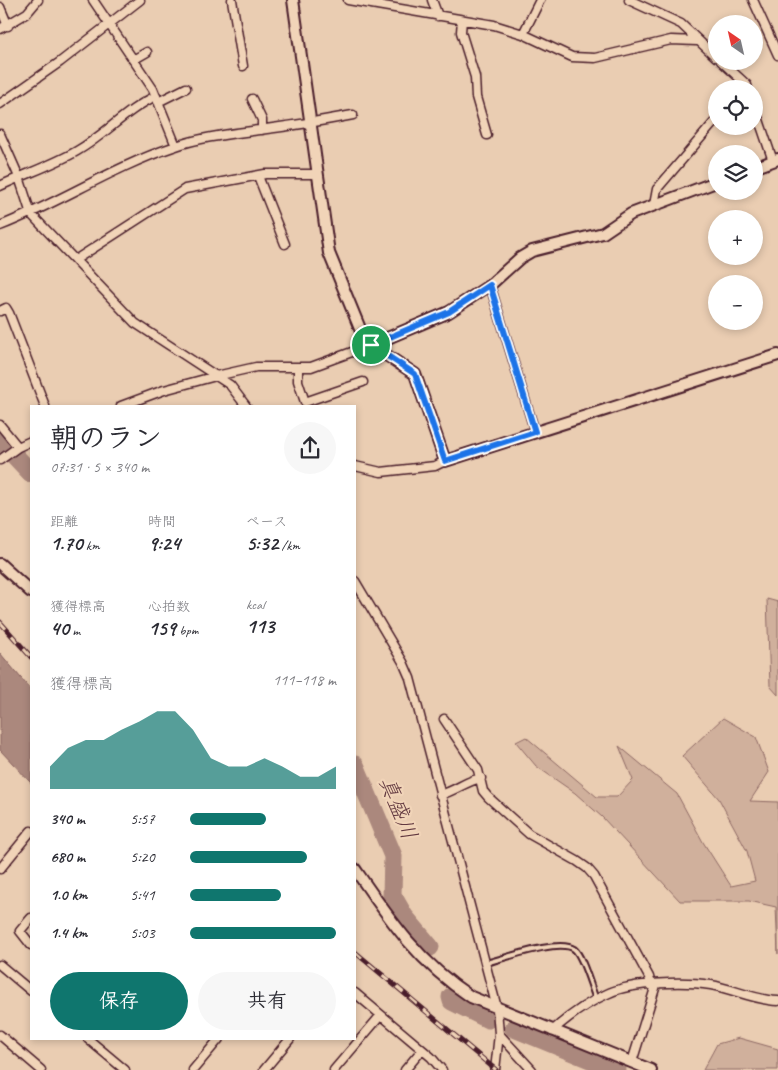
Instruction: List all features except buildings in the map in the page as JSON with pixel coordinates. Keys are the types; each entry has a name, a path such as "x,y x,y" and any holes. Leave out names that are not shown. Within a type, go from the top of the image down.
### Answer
{"street":[{"path":"0,30 27,13 38,0"},
{"path":"93,0 157,99 176,146"},
{"path":"0,104 60,62 140,0"},
{"path":"232,0 244,66"},
{"path":"293,0 309,124 329,253 365,341 415,374 445,461"},
{"path":"348,0 494,25 523,34 552,49 583,59 595,58 671,40 697,41"},
{"path":"432,0 438,16"},
{"path":"523,34 540,0"},
{"path":"629,0 681,24 708,50"},
{"path":"753,0 778,55"},
{"path":"0,7 8,26"},
{"path":"462,20 461,32 474,77 476,97 487,135"},
{"path":"133,60 147,52"},
{"path":"731,70 742,80"},
{"path":"0,186 76,151 98,137 126,113 186,88"},
{"path":"252,99 262,120 262,130"},
{"path":"0,226 31,214 147,156 176,146 220,136 309,124 353,115"},
{"path":"763,128 776,160 763,165"},
{"path":"654,205 657,189 708,129"},
{"path":"0,134 19,177 31,214 134,323 230,385 245,405"},
{"path":"75,260 185,189 258,176 317,174"},
{"path":"258,176 285,244"},
{"path":"124,405 164,390 256,367 298,367 323,364 449,312 490,285 520,258 532,251 603,233 631,214 708,185"},
{"path":"490,285 535,432"},
{"path":"0,311 6,308 9,314 45,405"},
{"path":"356,466 381,472 435,466 445,461 778,355"},
{"path":"298,367 298,381 305,402 363,382"},
{"path":"0,425 17,447"},
{"path":"3,458 17,447 30,441"},
{"path":"0,564 30,591"},
{"path":"356,583 403,662 410,678 497,1008 499,1034 495,1070"},
{"path":"444,719 472,760 481,778 483,791 488,797 529,834 578,861 594,876 653,985 632,1062"},
{"path":"440,795 450,793 468,781 481,778"},
{"path":"0,869 30,833"},
{"path":"356,870 396,928 426,962 465,993 497,1008 651,1070"},
{"path":"30,919 20,931 30,944"},
{"path":"0,965 30,990"},
{"path":"552,1030 596,1000 618,990 653,985 711,985 778,1000"},
{"path":"356,994 422,1050 442,1070"},
{"path":"334,1070 381,1015"},
{"path":"499,1034 532,1070"},
{"path":"0,1035 41,1070"},
{"path":"89,1040 125,1070"},
{"path":"193,1070 218,1040"},
{"path":"264,1070 289,1040"},
{"path":"405,1070 422,1050"}],"lane":[{"path":"486,963 548,947 574,949 596,1000"}],"shaded area":[{"path":"767,599 778,602 778,695 770,686"},
{"path":"0,653 30,689 30,782 0,750"},
{"path":"723,718 756,737 769,772 750,801 778,802 778,954 776,907 749,901 680,901 602,817 575,793 536,766 516,742 526,737 597,797 617,797 633,780 619,746 677,794 703,842 731,886 755,881 747,851 719,799 682,756"},
{"path":"739,1038 778,1049 778,1070 703,1070 717,1044"}],"waterway":[{"name":"真盛川","path":"0,440 30,472"},
{"name":"真盛川","path":"356,767 393,856 392,895 404,916 430,947"},
{"name":"真盛川","path":"451,997 452,1001 488,1019"},
{"name":"真盛川","path":"514,1028 617,1070"}],"railway":[{"path":"0,622 30,656"},
{"path":"356,953 496,1070"}],"route":[{"path":"490,285 535,432 445,461 415,374 371,345 432,321 463,304 490,285"}]}
